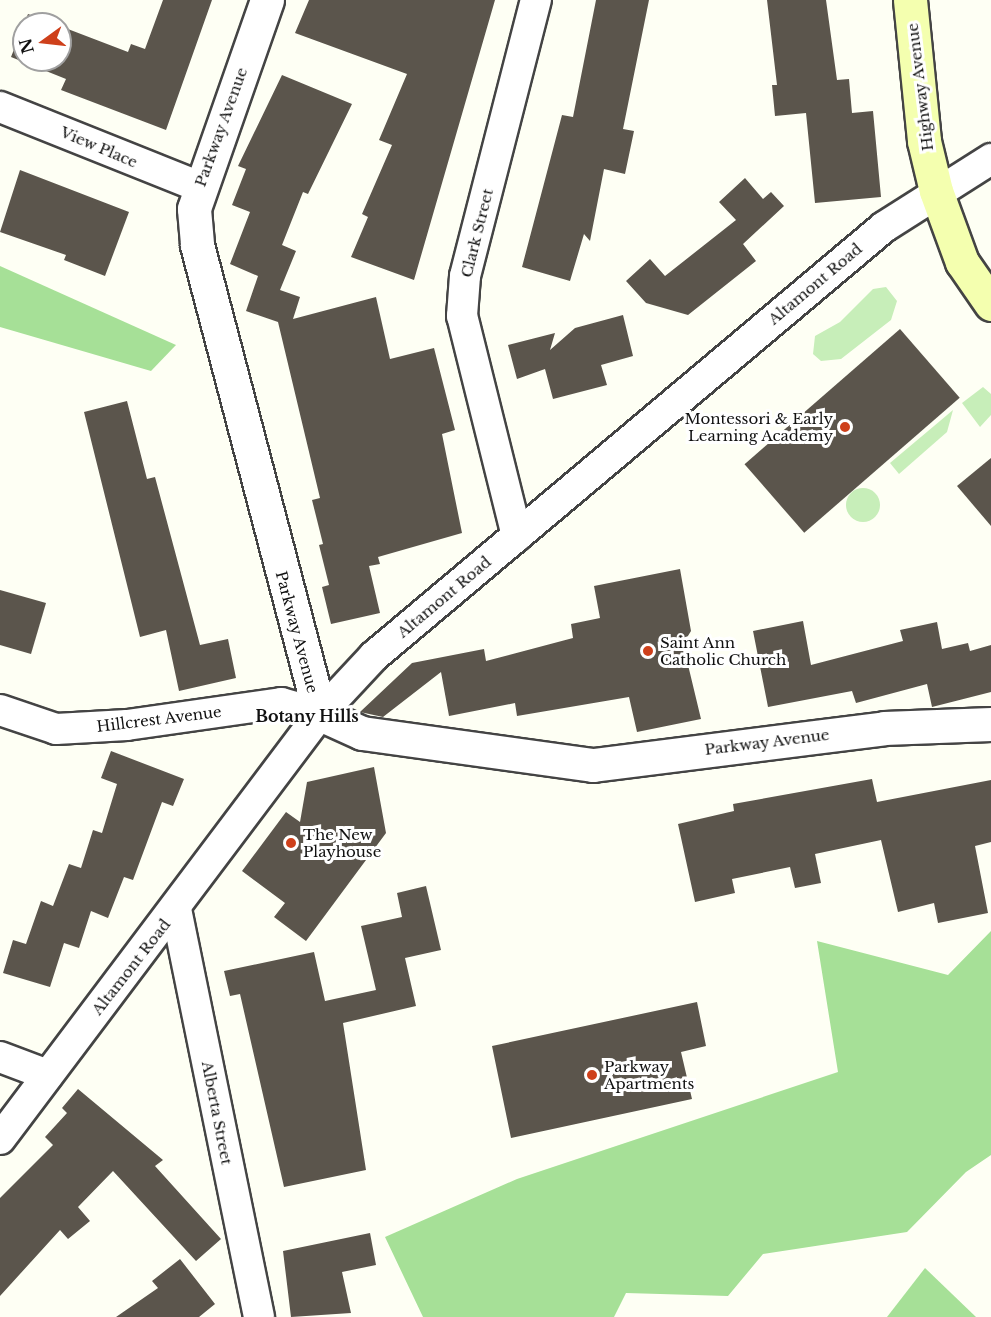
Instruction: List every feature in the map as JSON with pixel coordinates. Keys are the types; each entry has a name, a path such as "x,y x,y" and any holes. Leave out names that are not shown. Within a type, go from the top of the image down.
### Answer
{"main road":[{"name":"Highway Avenue","path":"910,0 924,141 936,191 962,261 991,304"}],"street":[{"name":"Parkway Avenue","path":"267,0 198,186 197,245 320,714 362,733 593,765 884,728 991,724"},
{"name":"Clark Street","path":"517,536 462,316 465,276 536,0"},
{"name":"View Place","path":"0,107 198,186"},
{"name":"Altamont Road","path":"0,1139 176,909 320,714 374,656 884,227 936,191 991,159"},
{"name":"Hillcrest Avenue","path":"0,710 56,729 127,725 280,704 320,714"},
{"name":"Alberta Street","path":"176,909 255,1314"},
{"path":"0,1057 48,1075"}],"green space":[{"path":"0,266 176,345 151,371 0,327"},
{"path":"886,287 897,301 891,320 841,359 821,361 813,354 815,336 840,322 873,289"},
{"path":"983,387 991,394 991,415 980,427 962,403"},
{"path":"953,410 947,432 899,474 890,463"},
{"path":"863,488 875,493 880,505 875,517 863,522 851,517 846,505 851,493"},
{"path":"991,931 991,1155 966,1172 907,1232 763,1254 728,1296 626,1293 614,1317 423,1317 385,1237 517,1179 838,1072 817,941 948,975"},
{"path":"925,1268 976,1317 887,1317"}],"building":[{"path":"163,0 212,0 166,130 61,90 66,79 48,72 72,72 72,31 128,52 131,44 145,49"},
{"path":"309,0 495,0 414,280 351,257 368,217 362,214 392,145 379,140 407,74 295,33"},
{"path":"596,0 649,0 623,129 634,131 625,174 604,169 590,241 584,234 570,281 522,267 562,115 573,117"},
{"path":"767,0 826,0 837,80 849,79 852,113 873,111 881,197 815,203 806,113 775,116 772,85 777,85"},
{"path":"282,75 352,104 308,194 303,192 282,245 296,251 280,290 300,297 293,319 376,297 390,359 434,348 455,430 442,434 462,533 378,557 380,564 369,566 380,613 331,624 322,587 329,585 319,545 323,544 312,500 320,498 278,322 246,311 258,276 230,264 250,212 232,205 246,169 238,166"},
{"path":"20,170 129,212 105,276 64,260 66,255 0,232"},
{"path":"745,178 763,199 771,192 784,206 743,244 756,261 688,315 646,303 626,281 650,259 665,276 736,220 719,202"},
{"path":"623,315 633,356 601,365 607,385 553,399 545,369 517,379 508,345 555,333 550,350 575,328"},
{"path":"900,329 960,398 804,533 745,464"},
{"path":"127,401 147,479 155,477 200,645 228,639 236,678 179,691 166,630 140,637 84,412"},
{"path":"991,458 991,526 957,486"},
{"path":"680,569 691,631 683,644 701,719 637,732 629,697 517,716 515,703 449,716 441,672 383,717 360,712 412,663 484,649 486,661 573,638 571,624 600,618 594,586"},
{"path":"0,590 46,603 31,654 0,645"},
{"path":"803,621 811,665 903,641 900,630 937,622 942,649 968,643 970,651 991,645 991,692 932,707 927,684 856,703 852,691 768,707 753,631"},
{"path":"111,751 184,779 173,806 162,802 133,880 124,877 108,918 91,911 79,948 64,943 50,987 3,973 13,940 26,944 41,901 53,906 69,864 81,868 93,830 102,833 117,784 101,778"},
{"path":"374,767 386,833 306,941 274,917 285,903 242,871 286,812 300,822 307,782"},
{"path":"872,779 877,802 991,780 991,842 975,846 988,913 938,923 934,903 898,912 881,840 815,854 821,883 795,888 790,867 732,879 735,893 695,902 678,824 734,811 733,804"},
{"path":"426,886 441,950 405,958 416,1006 343,1023 366,1170 284,1187 240,994 230,996 224,971 314,952 325,1001 376,990 361,926 402,917 397,893"},
{"name":"Parkway Apartments","path":"697,1002 706,1046 681,1052 692,1099 511,1138 492,1046"},
{"path":"78,1089 163,1160 155,1166 221,1239 196,1261 113,1171 78,1207 90,1221 68,1239 60,1230 0,1296 0,1198 53,1145 45,1137 67,1113 62,1108"},
{"path":"370,1233 376,1265 342,1272 351,1313 291,1317 283,1251"},
{"path":"180,1259 215,1304 199,1317 116,1317 158,1288 152,1281"}],"place":[{"name":"Montessori & Early Learning Academy","path":"845,427"},
{"name":"Saint Ann Catholic Church","path":"648,651"},
{"name":"The New Playhouse","path":"291,843"},
{"name":"Parkway Apartments","path":"592,1075"}],"district":[{"name":"Botany Hills","path":"307,716"}]}
